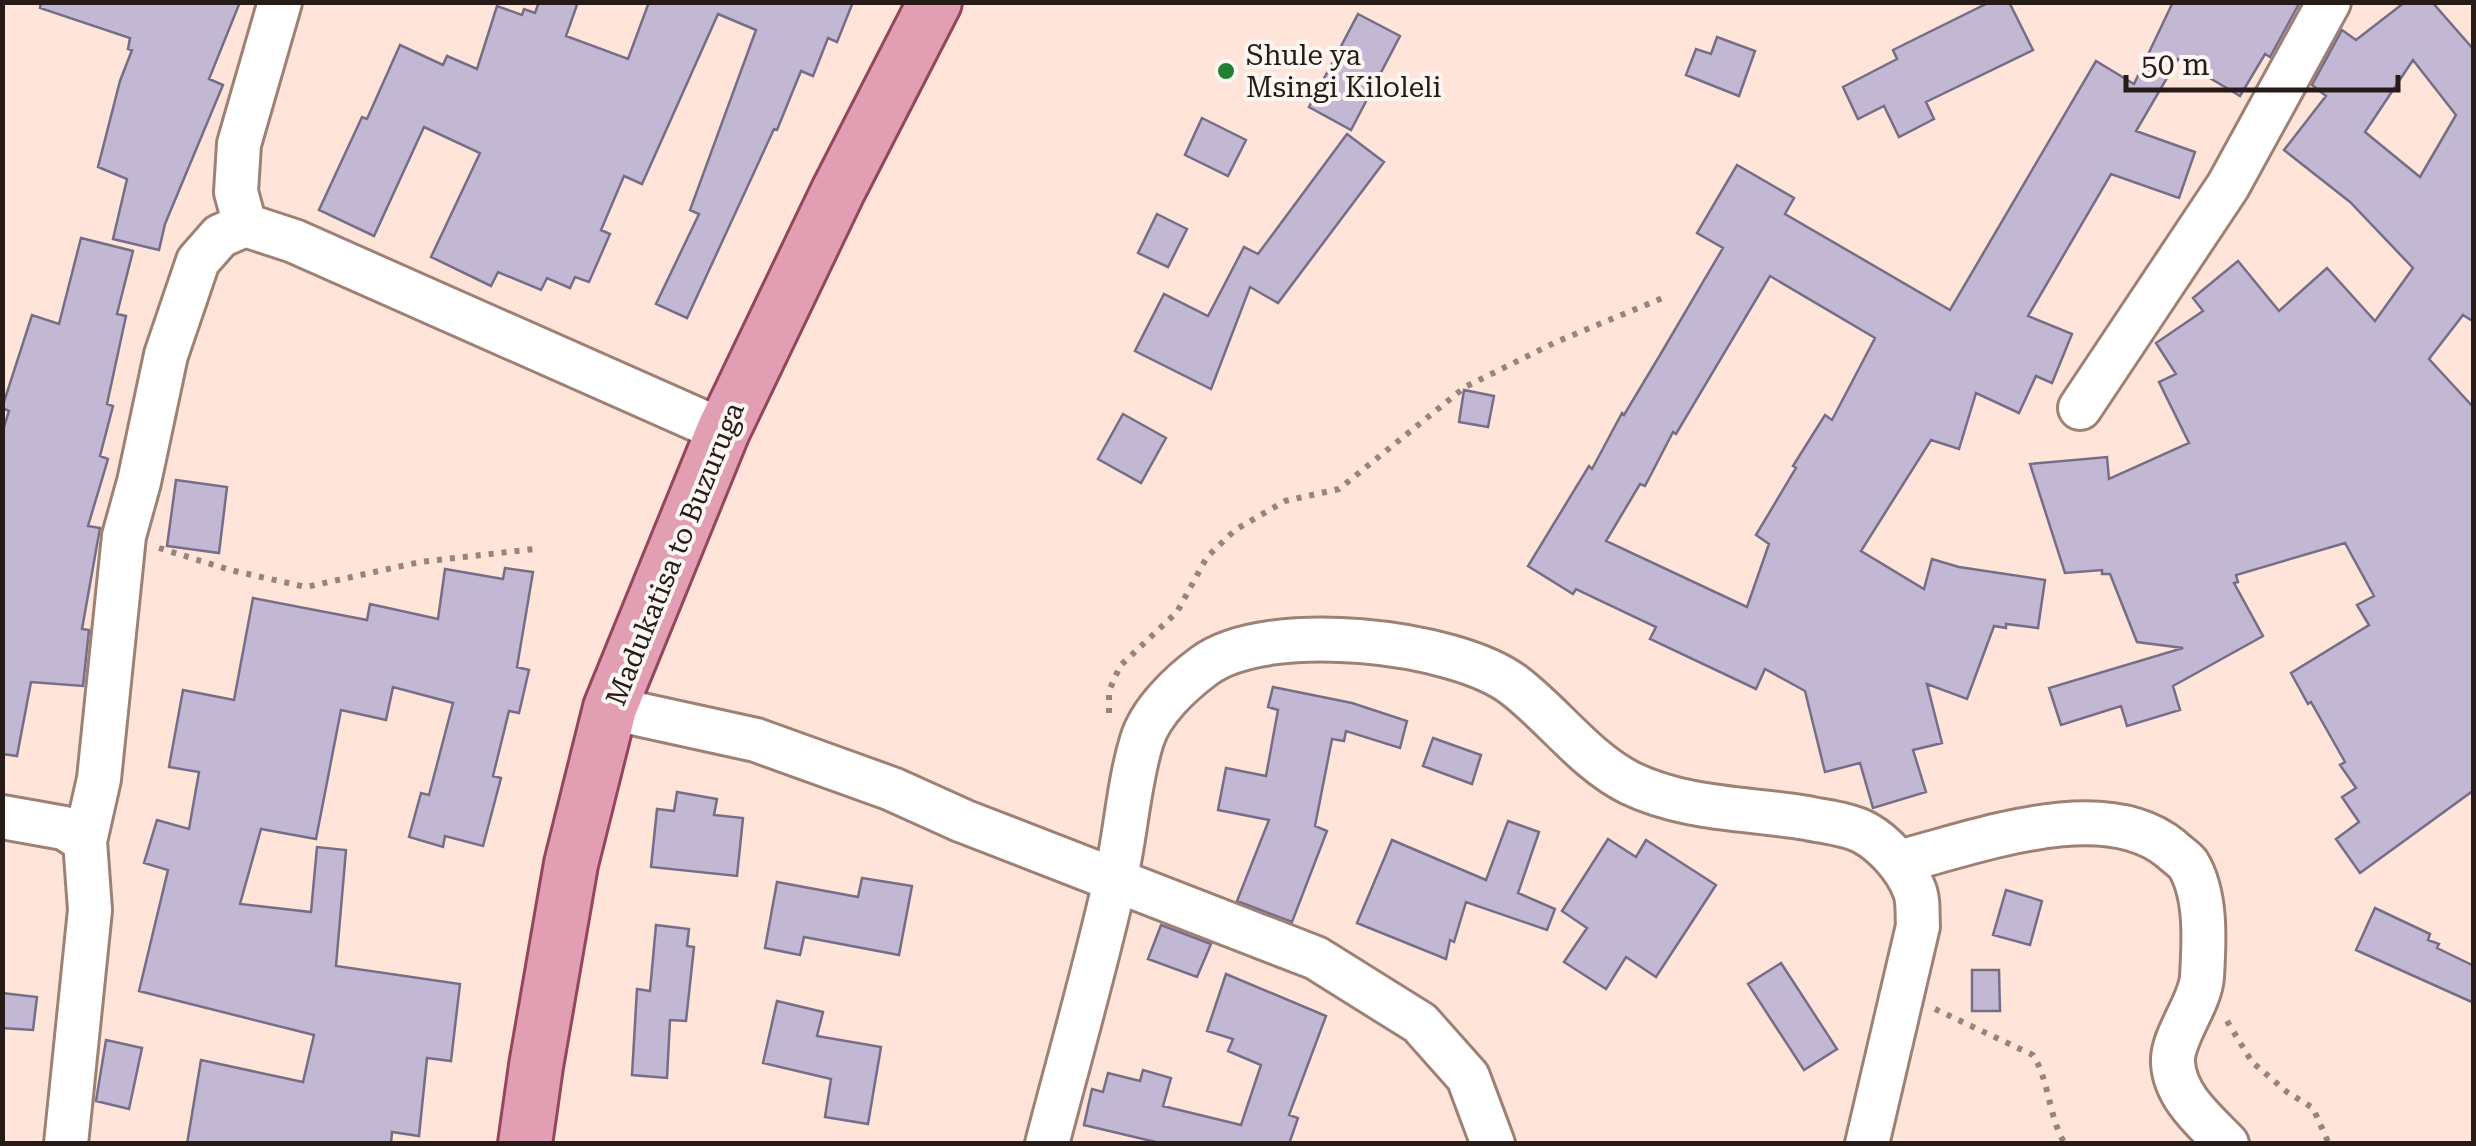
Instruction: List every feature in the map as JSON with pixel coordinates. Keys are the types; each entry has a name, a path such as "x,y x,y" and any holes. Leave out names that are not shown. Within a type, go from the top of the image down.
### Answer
{"main road":[{"name":"Madukatisa to Buzuruga","path":"525,1144 572,864 610,708 723,430 838,191 935,2"}],"street":[{"path":"245,224 236,192 239,144 280,2"},
{"path":"2080,408 2228,186 2329,2"},
{"path":"66,1144 90,910 86,841 100,779 124,536 166,355 198,261 220,236 245,224 294,241 723,430"},
{"path":"1047,1144 1116,880 1142,738 1158,710 1204,666 1228,652 1277,642 1358,640 1474,661 1514,684 1598,761 1646,789 1704,806 1773,812 1866,833 1898,862 1916,892 1918,926 1867,1144"},
{"path":"610,708 756,740 892,789 964,821 1316,958 1420,1023 1468,1077 1493,1144"},
{"path":"2,817 64,828 86,841"},
{"path":"1898,862 2046,825 2104,824 2136,829 2156,838 2187,864 2202,904 2202,982 2172,1060 2186,1098 2227,1144"}],"path":[{"path":"1135,775 1110,715 1109,690 1120,666 1177,612 1207,557 1235,530 1285,501 1339,489 1465,387 1556,342 1665,297"},
{"path":"124,536 230,570 306,587 420,562 534,549"},
{"path":"2202,982 2252,1062 2287,1092 2314,1108 2329,1144"},
{"path":"1902,989 1952,1018 2033,1054 2042,1069 2052,1113 2065,1144"}],"building":[{"path":"41,2 240,2 209,79 223,85 165,224 159,250 113,239 127,179 98,167 132,50 128,49 130,38 40,8"},
{"path":"539,2 578,2 566,36 628,59 649,2 853,2 837,42 828,38 813,76 801,71 687,318 656,304 699,214 690,210 756,30 718,14 642,184 624,176 601,230 610,234 589,282 575,277 570,288 547,278 541,290 498,272 491,286 431,257 480,153 424,127 374,236 319,210 400,45 443,65 447,56 477,69 497,6 522,15 524,9 535,13"},
{"path":"1990,2 2009,2 2033,50 1926,102 1934,119 1899,137 1884,106 1858,119 1843,87 1897,59 1893,50"},
{"path":"2173,2 2300,2 2270,57 2265,54 2240,96 2178,59 2136,131 2195,152 2179,198 2111,174 2028,316 2072,334 2052,383 2036,376 2019,413 1976,393 1959,449 1931,440 1861,551 1924,589 1932,559 2045,580 2038,628 1994,626 1967,699 1927,684 1942,743 1913,750 1926,792 1873,808 1860,763 1825,772 1805,691 1765,669 1756,689 1650,639 1656,627 1576,589 1573,594 1528,566 1589,466 1592,469 1723,248 1697,233 1737,165 1794,198 1785,214 1950,310 2096,61 2134,84","holes":["1770,276 1875,338 1832,420 1825,415 1756,535 1769,544 1747,607 1606,541 1640,484 1645,486 1673,432 1676,434"]},
{"path":"2405,2 2432,2 2474,50 2474,322 2463,315 2429,359 2474,408 2474,790 2360,873 2336,839 2359,822 2342,797 2356,788 2340,765 2345,762 2291,673 2369,625 2357,605 2374,596 2345,543 2236,575 2238,582 2234,583 2263,636 2173,686 2180,710 2127,726 2121,706 2061,725 2049,688 2183,648 2137,642 2110,574 2102,574 2102,570 2065,573 2030,464 2107,457 2109,479 2189,443 2159,382 2176,374 2156,343 2203,311 2193,298 2238,261 2279,311 2327,268 2375,321 2413,268 2350,202 2284,150 2326,96 2312,85 2342,30 2356,40","holes":["2413,60 2456,115 2420,177 2365,132"]},
{"path":"1358,14 1400,36 1351,130 1309,107"},
{"path":"1717,37 1755,51 1739,96 1686,75 1696,49 1711,54"},
{"path":"1202,118 1246,140 1228,176 1185,155"},
{"path":"1347,134 1384,162 1278,303 1250,287 1211,389 1135,351 1164,294 1208,316 1244,247 1258,254"},
{"path":"1157,214 1187,229 1168,267 1138,253"},
{"path":"81,238 133,251 117,314 126,316 107,404 113,406 100,456 108,459 88,526 100,528 82,629 89,630 83,686 31,682 17,756 2,754 2,433 9,411 2,408 32,315 59,324"},
{"path":"1464,390 1494,396 1488,427 1459,422"},
{"path":"1123,414 1166,438 1141,483 1098,459"},
{"path":"176,480 227,487 219,553 167,546"},
{"path":"505,568 533,572 517,667 529,670 519,713 509,711 493,776 501,778 483,846 445,836 443,847 409,837 421,793 429,795 453,703 393,687 386,720 341,710 316,839 261,829 240,904 311,912 317,847 346,850 336,966 460,984 451,1061 427,1058 419,1136 392,1132 391,1144 187,1144 201,1060 303,1082 314,1035 139,991 168,870 144,863 157,820 189,829 199,772 169,767 183,690 234,700 253,598 367,620 370,604 438,619 445,569 503,579"},
{"path":"1273,687 1352,703 1407,721 1400,748 1346,731 1344,741 1332,739 1315,826 1327,831 1292,922 1237,901 1269,820 1218,810 1226,768 1266,776 1278,710 1268,707"},
{"path":"1433,738 1481,755 1472,784 1423,766"},
{"path":"677,792 717,799 714,815 743,818 737,876 651,867 657,809 674,811"},
{"path":"1508,821 1539,832 1518,893 1555,909 1547,930 1466,902 1446,959 1357,923 1392,840 1486,880"},
{"path":"1608,839 1636,857 1646,840 1716,885 1656,977 1626,957 1606,989 1564,962 1587,928 1562,911"},
{"path":"862,878 912,886 899,955 804,937 800,955 765,948 777,882 858,897"},
{"path":"2006,890 2042,901 2030,945 1993,935"},
{"path":"2375,908 2430,934 2428,940 2439,944 2437,948 2474,966 2474,1003 2356,950"},
{"path":"656,925 689,929 687,946 694,947 686,1021 670,1020 667,1078 632,1075 637,989 650,991"},
{"path":"1161,925 1211,944 1197,977 1148,959"},
{"path":"1781,963 1837,1049 1804,1070 1748,984"},
{"path":"1972,970 1999,970 2000,1011 1972,1011"},
{"path":"1226,974 1326,1016 1289,1115 1298,1118 1289,1144 1164,1144 1084,1125 1092,1089 1103,1092 1108,1073 1140,1081 1143,1070 1171,1078 1163,1106 1241,1125 1261,1065 1228,1051 1233,1039 1207,1031"},
{"path":"2,993 37,997 33,1030 2,1028"},
{"path":"777,1001 823,1012 817,1036 881,1047 868,1124 825,1117 831,1079 763,1063"},
{"path":"106,1040 142,1048 129,1109 96,1101"}],"place":[{"name":"Shule ya Msingi Kiloleli","path":"1226,71"}]}
